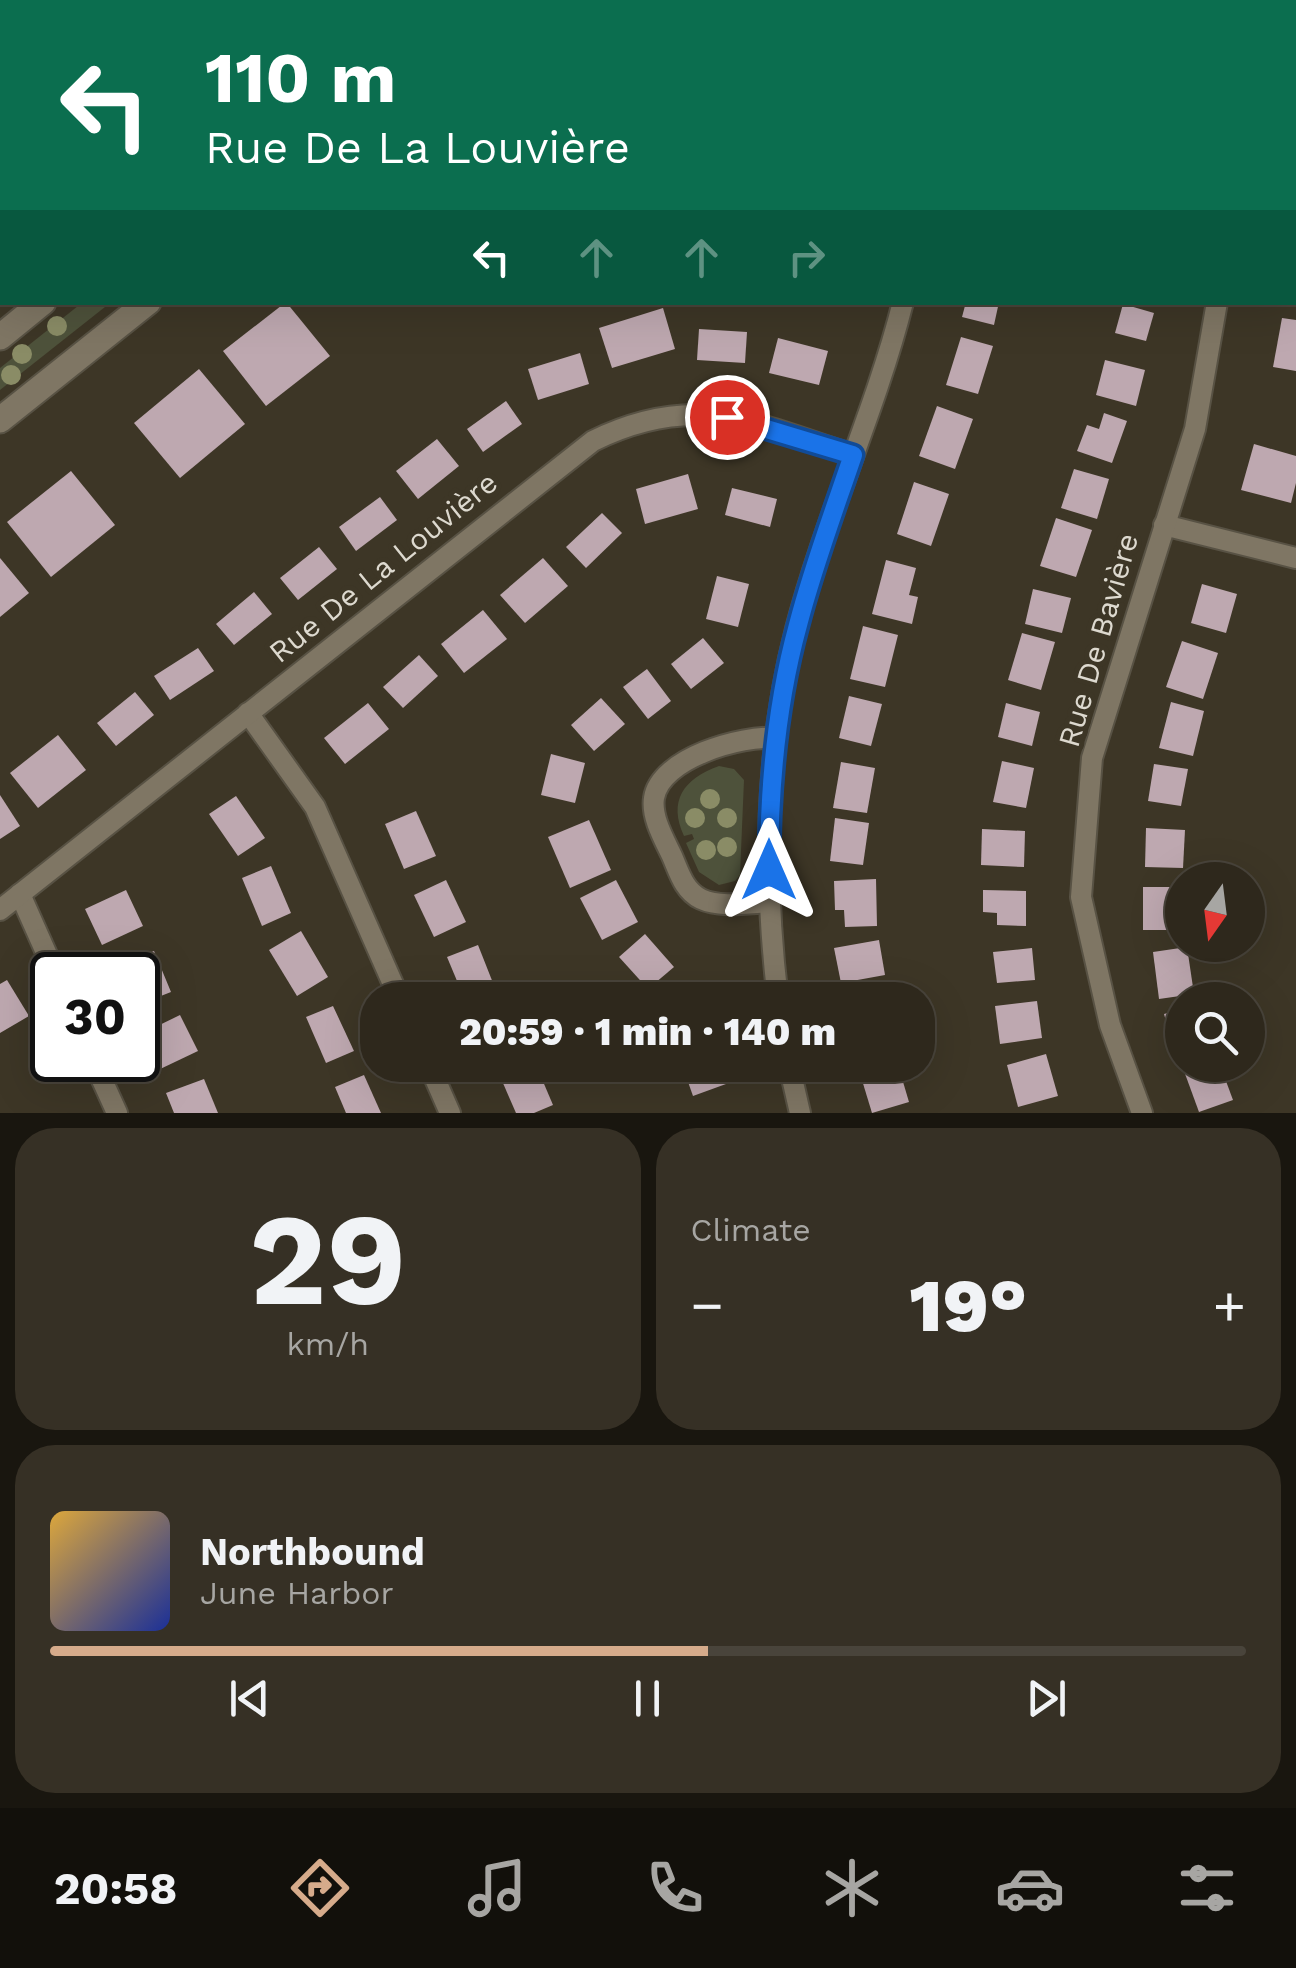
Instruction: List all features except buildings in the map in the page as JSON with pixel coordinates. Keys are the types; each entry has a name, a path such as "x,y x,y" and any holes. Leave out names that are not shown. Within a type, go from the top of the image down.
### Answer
{"main road":[{"path":"0,337 39,305"},
{"path":"0,420 144,305"}],"street":[{"path":"777,982 769,812 776,738 797,628 901,305"},
{"name":"Rue De Bavière","path":"1142,1113 1110,1024 1081,897 1092,758 1195,429 1216,305"},
{"name":"Rue De La Louvière","path":"0,910 565,460 621,427 650,418 704,413 756,424 853,455"},
{"path":"1164,525 1296,558"},
{"path":"248,713 315,806 392,982"},
{"path":"770,902 711,902 691,892 660,829 653,804 656,789 665,776 706,752 744,738 776,738"},
{"path":"20,894 46,952"},
{"path":"104,1082 117,1113"},
{"path":"436,1082 450,1113"},
{"path":"793,1082 800,1113"}],"green space":[{"path":"79,305 107,305 0,390 0,368"},
{"path":"719,766 734,769 744,780 740,875 735,881 719,885 699,872 686,843 694,839 692,834 684,836 678,812 688,785"}],"route":[{"path":"727,417 853,455 808,589 788,667 770,787 769,870"}]}
